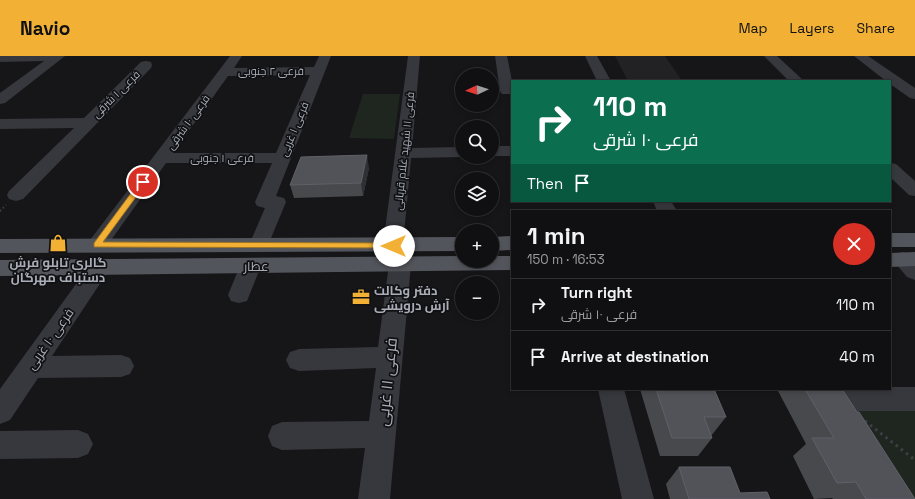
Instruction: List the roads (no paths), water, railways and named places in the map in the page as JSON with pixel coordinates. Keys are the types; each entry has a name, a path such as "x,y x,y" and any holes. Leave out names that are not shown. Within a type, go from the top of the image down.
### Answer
{"main road":[{"path":"891,240 915,240"},
{"path":"499,244 511,243"},
{"name":"عطار","path":"0,268 99,256 259,245 511,263"},
{"name":"عطار","path":"0,246 99,256 250,266 397,255 455,245"}],"street":[{"path":"236,56 252,56"},
{"name":"فرعی ۱۰ شرقی","path":"99,256 162,158 236,56"},
{"name":"فرعی ۱ غربی","path":"259,245 277,202 264,202 325,56"},
{"name":"فرعی ۱۱ شهید غلام قربانی","path":"397,255 404,153 414,56"},
{"path":"501,56 508,91"},
{"path":"591,56 603,80"},
{"path":"770,56 796,80"},
{"path":"860,56 915,95"},
{"path":"0,58 58,57"},
{"path":"0,100 58,57"},
{"name":"فرعی ۱ شرقی","path":"87,122 146,65"},
{"name":"فرعی ۲ جنوبی","path":"224,72 318,71"},
{"path":"0,83 23,83"},
{"path":"0,124 87,122"},
{"path":"16,195 87,122"},
{"path":"499,152 511,151"},
{"path":"404,153 455,152"},
{"name":"فرعی ۱ جنوبی","path":"162,158 282,158"},
{"path":"891,169 915,191"},
{"name":"فرعی ۱۱ غربی","path":"374,499 390,357 397,255"},
{"name":"فرعی ۱۰ غربی","path":"0,411 31,367 99,256"},
{"path":"239,295 250,266"},
{"path":"299,360 390,357"},
{"path":"31,367 121,366"},
{"path":"611,390 638,499"},
{"path":"835,394 915,399"},
{"path":"835,394 854,426"},
{"path":"282,436 382,434"},
{"path":"0,445 78,444"}],"place":[{"name":"گالری تابلو فرش دستباف مهرگان","path":"58,243"},
{"name":"دفتر وکالت آرش درویشی","path":"361,297"}]}
